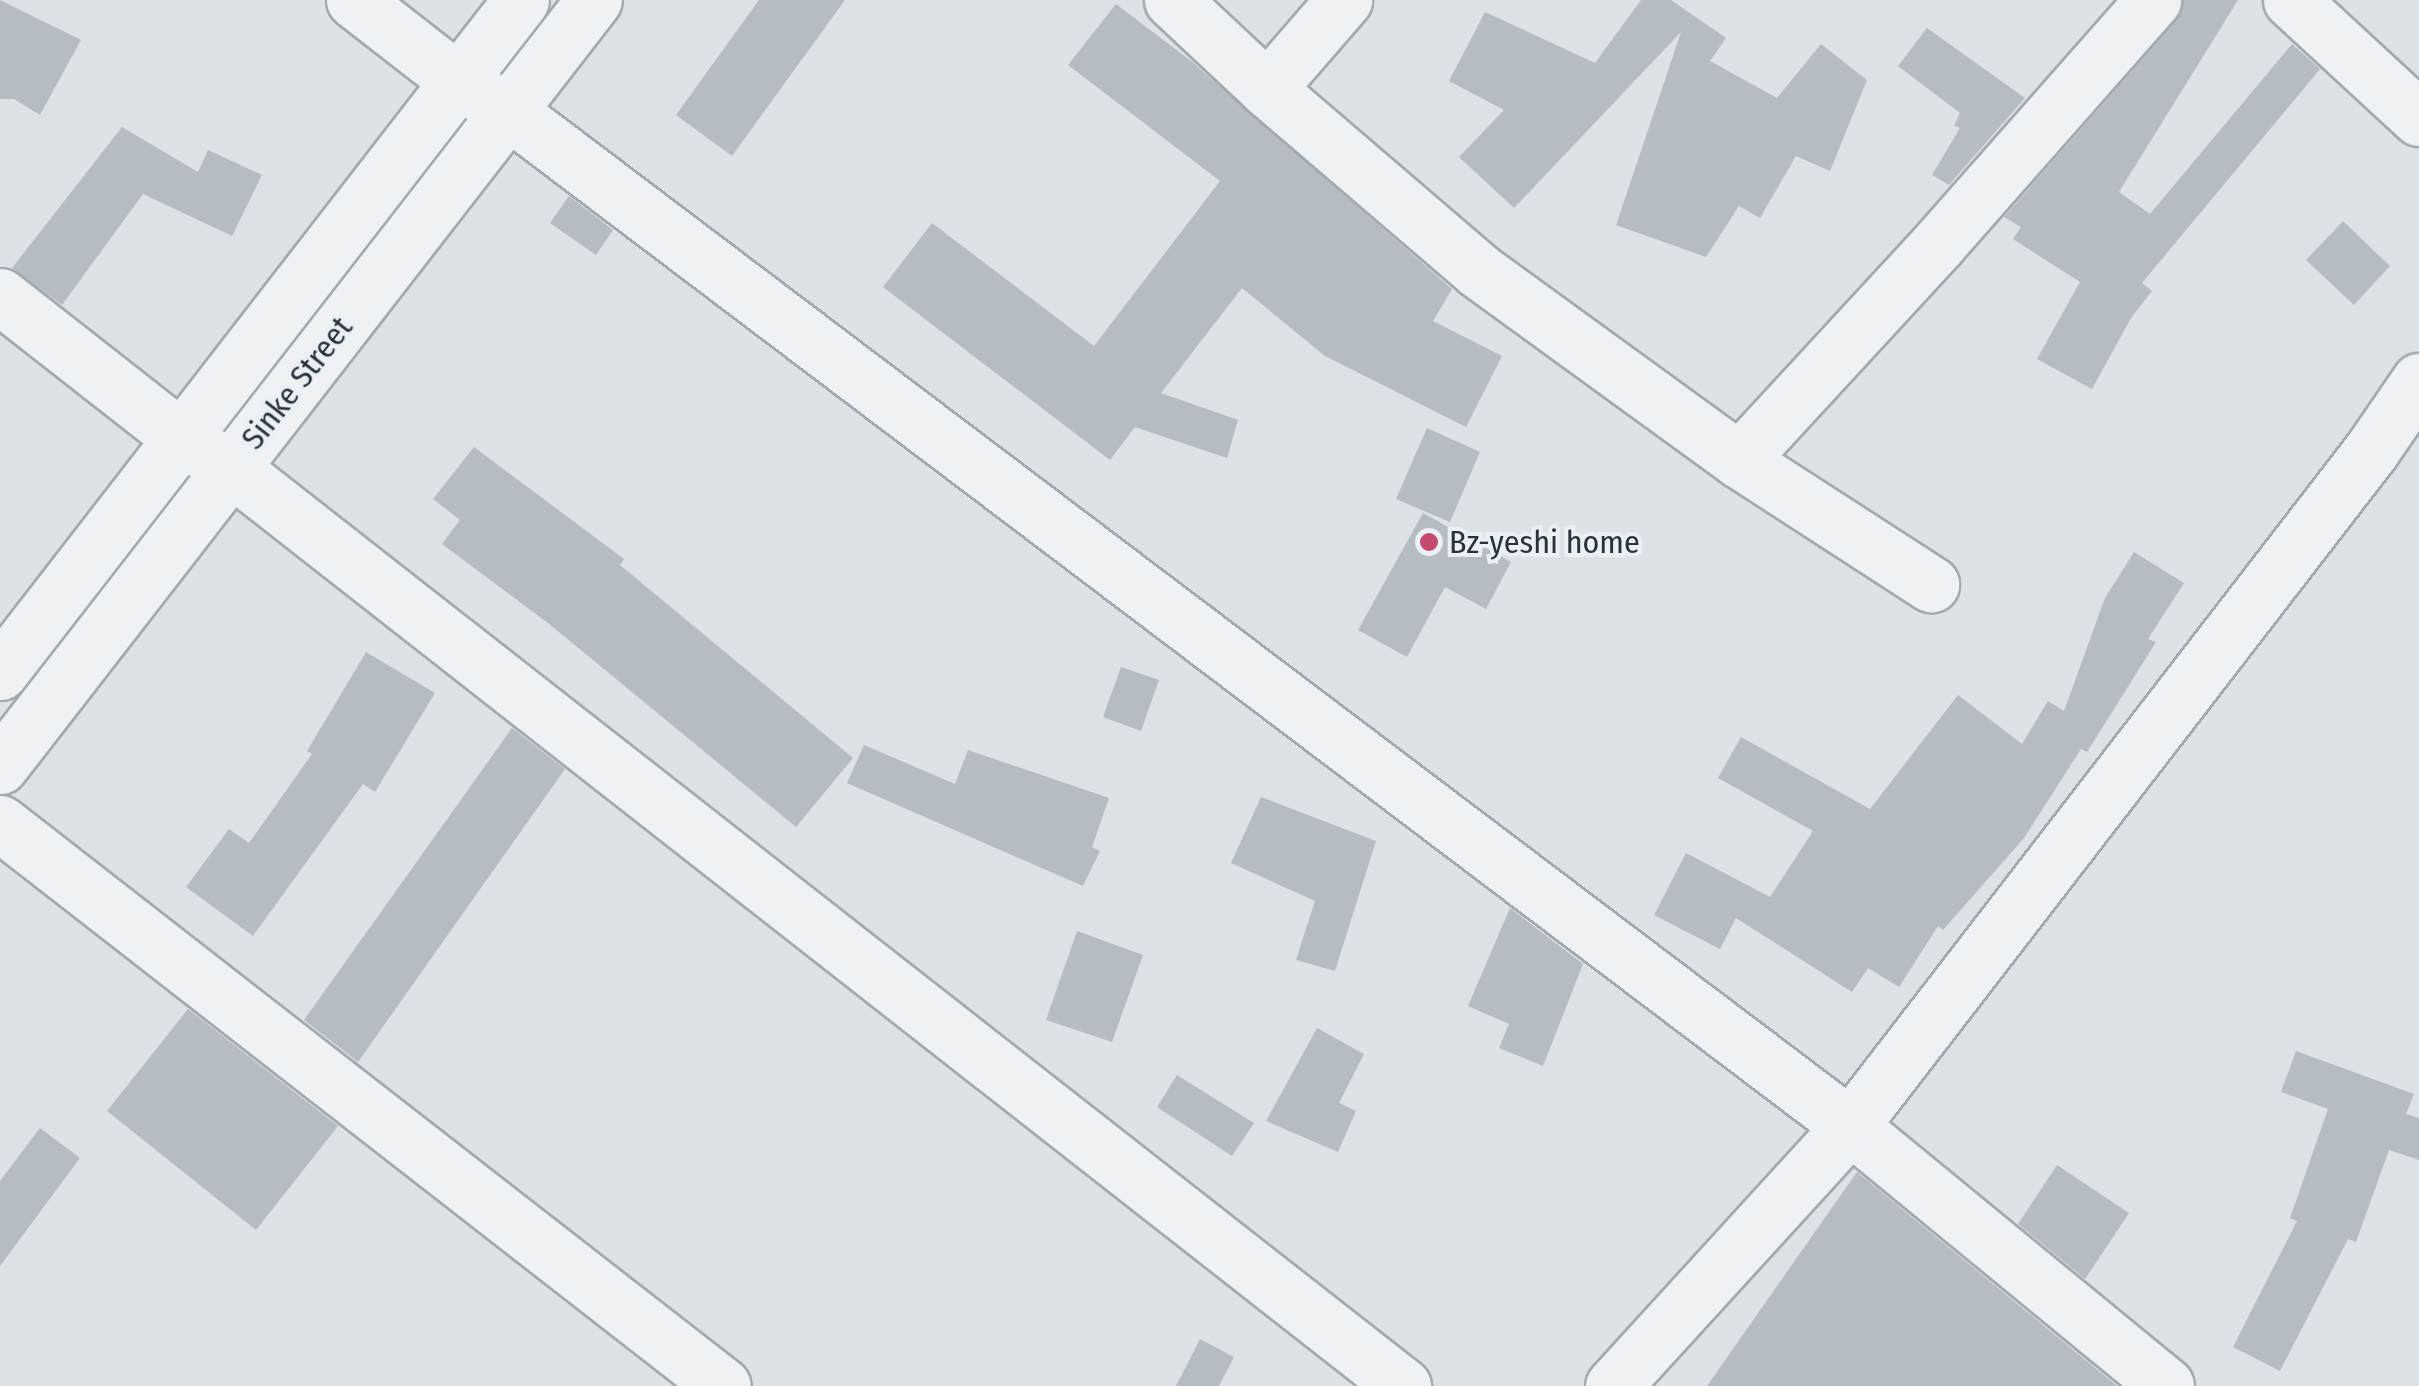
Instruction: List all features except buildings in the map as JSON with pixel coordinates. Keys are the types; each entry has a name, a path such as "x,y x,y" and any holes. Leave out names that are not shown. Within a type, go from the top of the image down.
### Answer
{"street":[{"path":"354,0 458,81 508,111 1850,1126 2166,1386"},
{"name":"Sinke Street","path":"0,672 521,0"},
{"name":"Sinke Street","path":"0,766 594,0"},
{"path":"1172,0 1267,90 1480,270 1739,460 1932,584"},
{"path":"1267,90 1344,0"},
{"path":"1739,460 1939,242 2152,0"},
{"path":"2291,0 2419,118"},
{"path":"0,296 181,438 231,468 1403,1386"},
{"path":"1613,1386 1850,1126 2372,451 2419,381"},
{"path":"0,822 723,1386"}],"place":[{"name":"Bz-yeshi home","path":"1429,542"}]}
